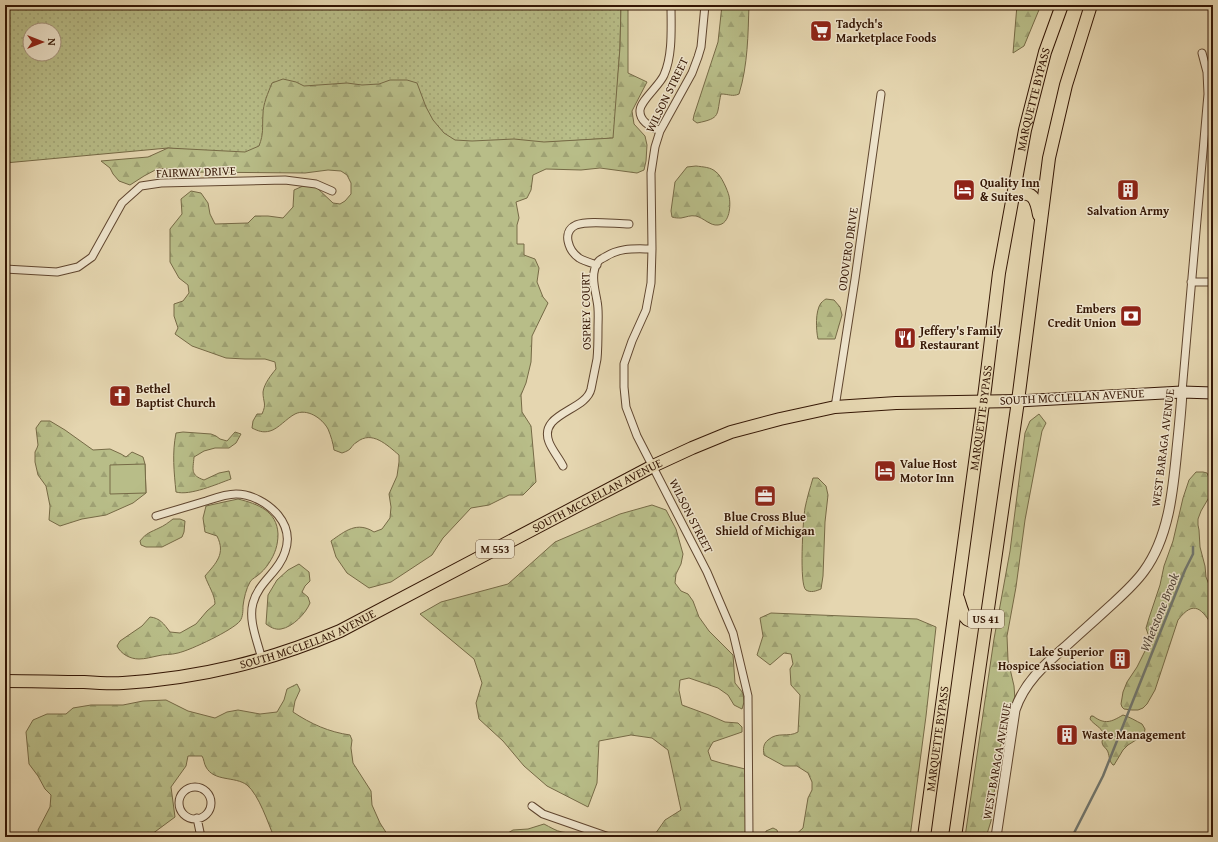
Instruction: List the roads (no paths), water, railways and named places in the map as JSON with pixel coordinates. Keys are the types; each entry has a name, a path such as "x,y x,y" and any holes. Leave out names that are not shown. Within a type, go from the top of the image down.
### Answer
{"main road":[{"name":"MARQUETTE BYPASS","path":"924,837 999,273 1025,130 1043,59 1062,5"},
{"name":"US 41","path":"955,837 1018,401 1049,158 1066,85 1091,5"},
{"path":"1013,195 1022,193 1033,196 1037,203 1041,222"},
{"name":"SOUTH MCCLELLAN AVENUE","path":"5,681 121,683 145,681 201,674 262,660 290,651 340,631 653,466 731,432 780,418 835,408 896,403 1018,401 1182,392 1213,393"},
{"path":"957,595 966,619 971,622 976,622 986,618"}],"street":[{"path":"660,131 642,119 640,110 664,77 668,67 670,57 671,5"},
{"name":"WILSON STREET","path":"705,5 702,40 698,57 692,73 660,131 655,147 651,173 651,283 646,310 632,341 624,364 624,387 626,407 637,436 707,572 733,633 748,696 749,837"},
{"name":"WEST BARAGA AVENUE","path":"996,837 1015,710 1025,688 1050,660 1130,588 1151,560 1165,524 1172,488 1182,392 1208,94 1207,72 1202,53"},
{"name":"ODOVERO DRIVE","path":"835,408 881,94"},
{"name":"FAIRWAY DRIVE","path":"5,269 56,272 78,267 92,257 122,203 141,186 161,183 285,180 316,184 332,191"},
{"path":"597,264 581,259 574,254 570,248 567,238 570,230 575,226 584,223 629,224"},
{"name":"OSPREY COURT","path":"563,466 549,442 548,432 551,424 558,417 585,400 590,392 597,358 598,315 594,286 594,271 598,262 615,251 624,249 652,249"},
{"path":"1192,282 1213,282"},
{"path":"156,516 222,496 235,494 250,496 264,502 273,509 282,520 288,540 285,552 279,565 263,582 253,603 253,625 262,660"},
{"path":"192,787 198,787 204,790 208,794 210,800 210,806 207,812 203,816 197,818 185,816 179,805 179,799 182,793 186,789 192,787"},
{"path":"532,806 543,814 610,837"},
{"path":"197,818 201,837"}],"waterway":[{"name":"Whetstone Brook","path":"1072,837 1103,776 1185,570 1193,554 1193,547"}],"place":[{"name":"Tadych's Marketplace Foods","path":"821,31"},
{"name":"Quality Inn & Suites","path":"964,190"},
{"name":"Salvation Army","path":"1128,190"},
{"name":"Embers Credit Union","path":"1131,316"},
{"name":"Jeffery's Family Restaurant","path":"905,338"},
{"name":"Bethel Baptist Church","path":"120,396"},
{"name":"Value Host Motor Inn","path":"885,471"},
{"name":"Blue Cross Blue Shield of Michigan","path":"765,496"},
{"name":"Lake Superior Hospice Association","path":"1120,659"},
{"name":"Waste Management","path":"1067,735"}]}
